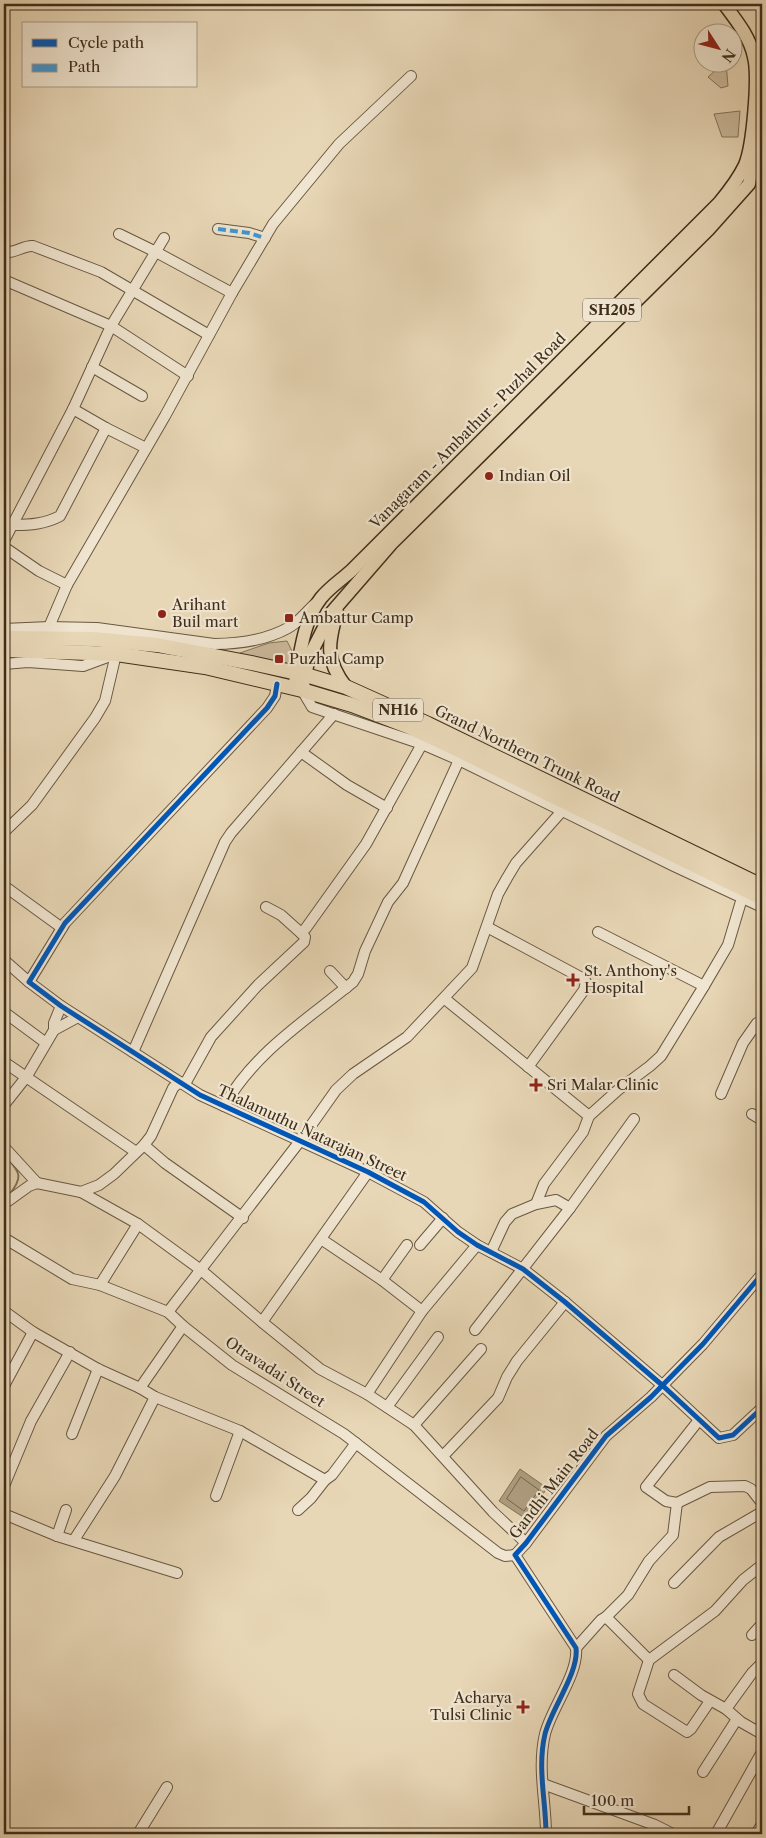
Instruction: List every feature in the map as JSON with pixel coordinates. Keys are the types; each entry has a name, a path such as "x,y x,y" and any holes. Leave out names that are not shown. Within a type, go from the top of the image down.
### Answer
{"highway":[{"name":"Grand Northern Trunk Road","path":"4,638 92,639 157,646 248,662 346,687 428,724 762,886"},
{"name":"Grand Northern Trunk Road","path":"4,650 116,654 206,667 352,704 423,733 762,898"}],"main road":[{"name":"Vanagaram - Ambathur - Puzhal Road","path":"321,598 351,571 719,203 736,183 746,162 752,132 755,95 754,58 742,28 724,4"},
{"path":"732,4 747,23 762,59"},
{"path":"301,674 332,612 391,544 460,478 708,230 748,184 758,150 762,116"},
{"path":"298,689 304,637 310,618 321,598"},
{"path":"342,601 332,627 329,649 336,674 346,687"}],"street":[{"path":"48,627 67,585 188,376 232,293 273,224 339,144 411,76"},
{"path":"218,229 249,233 265,238"},
{"path":"119,234 232,293"},
{"path":"4,541 73,409 111,326 132,288 164,238"},
{"path":"4,252 14,252 28,246 33,246 101,272 132,288 209,335"},
{"path":"4,280 111,326 188,376"},
{"path":"92,367 142,396"},
{"path":"73,409 146,448"},
{"path":"14,525 33,525 60,516 106,428"},
{"path":"4,547 39,571 67,585"},
{"name":"Vanagaram - Ambathur - Puzhal Road","path":"4,629 48,627 97,628 214,644 232,644 268,636 289,627 321,598"},
{"path":"4,664 28,662 83,666 116,654"},
{"path":"4,832 32,805 95,718 105,701 116,654"},
{"path":"29,982 62,928 267,708 275,696 277,684"},
{"path":"298,689 312,707 422,744 459,760 762,907"},
{"path":"133,1052 230,833 334,714"},
{"path":"301,933 340,883 366,844 422,744"},
{"path":"301,752 347,785 387,808"},
{"path":"224,1106 235,1087 253,1064 283,1037 353,982 388,902 404,883 459,760"},
{"path":"168,1312 242,1218 336,1090 353,1074 407,1038 472,968 498,894 507,878 516,863 562,811"},
{"path":"6,888 62,928"},
{"path":"536,1204 544,1184 583,1132 589,1116 661,1056 728,945 742,898"},
{"path":"81,1192 99,1185 114,1174 140,1149 151,1136 173,1088 186,1082 211,1037 258,984 304,942 305,937 301,933 281,915 266,907"},
{"path":"487,927 582,978 586,982 584,990 528,1067"},
{"path":"598,932 704,986"},
{"name":"Thalamuthu Natarajan Street","path":"4,960 61,1006 200,1095 368,1172 424,1202 458,1232 477,1245 523,1269 565,1302 662,1385 719,1438 732,1435 762,1408"},
{"path":"330,971 346,988"},
{"path":"445,999 589,1116"},
{"path":"54,1030 54,1023 61,1006"},
{"path":"4,1012 46,1043"},
{"path":"4,1105 26,1076 54,1030 78,1017"},
{"path":"721,1094 743,1043 757,1023 762,1023"},
{"path":"4,1062 140,1149 165,1162 242,1218"},
{"path":"752,1114 762,1120"},
{"path":"475,1330 570,1208 634,1119"},
{"path":"4,1147 37,1183"},
{"path":"262,1322 368,1172"},
{"path":"4,1204 28,1186 37,1183 81,1192 138,1224 201,1270 320,1369 367,1394 414,1425 493,1512 526,1543"},
{"path":"491,1252 505,1222 512,1214 536,1204 556,1200 570,1208"},
{"path":"420,1245 443,1218"},
{"path":"100,1285 138,1224"},
{"name":"Otravadai Street","path":"4,1238 72,1278 100,1285 168,1312 232,1365 344,1434 498,1553 505,1556 515,1555"},
{"path":"321,1239 382,1280 422,1311"},
{"path":"382,1280 407,1245"},
{"path":"367,1394 422,1311 477,1245"},
{"name":"Gandhi Main Road","path":"576,1648 515,1555 606,1436 662,1385 703,1344 762,1274"},
{"path":"443,1456 498,1398 507,1377 517,1361 565,1302"},
{"path":"4,1311 33,1332 98,1369 155,1396 240,1431 325,1480"},
{"path":"140,1388 183,1326"},
{"path":"4,1386 33,1332"},
{"path":"387,1407 438,1337"},
{"path":"414,1425 481,1349"},
{"path":"4,1486 31,1421 70,1352"},
{"path":"72,1434 98,1369"},
{"path":"74,1540 115,1476 155,1396"},
{"path":"699,1420 646,1487 666,1501 677,1503 710,1487 745,1486 751,1489 762,1503"},
{"path":"216,1496 240,1431"},
{"path":"298,1510 311,1498 325,1480 332,1476 356,1443"},
{"path":"546,1834 541,1762 545,1733 570,1677 575,1661 576,1648 601,1620 628,1595 649,1560 673,1535 677,1503"},
{"path":"57,1536 66,1510"},
{"path":"674,1584 719,1537 762,1512"},
{"path":"4,1514 57,1536 177,1573"},
{"path":"710,1701 691,1729 686,1732 643,1704 638,1694 649,1660 715,1611 743,1580 762,1566"},
{"path":"606,1617 649,1660"},
{"path":"752,1635 762,1624"},
{"path":"726,1709 752,1673 762,1663"},
{"path":"674,1675 710,1701 726,1709 737,1719 762,1734"},
{"path":"704,1772 737,1719"},
{"path":"716,1834 762,1752"},
{"path":"542,1784 595,1802 672,1834"},
{"path":"138,1834 167,1787"},
{"path":"756,1834 762,1824"}],"shaded area":[{"path":"714,72 727,72 728,86 721,88 708,77"},
{"path":"740,111 738,137 722,137 714,114"},
{"path":"287,641 294,655 290,664 237,654 269,643"}],"water":[{"path":"520,1469 547,1488 526,1519 499,1501"}],"waterway":[{"path":"4,1154 18,1174 17,1183 9,1195"}],"marked path":[{"path":"218,229 249,233 265,238"}],"cycle path":[{"path":"277,684 275,696 267,708 65,923 29,982 61,1006 200,1095 368,1172 424,1202 458,1232 477,1245 523,1269 565,1302 662,1385 719,1438 733,1435 762,1408"},
{"path":"546,1834 542,1772 545,1734 569,1680 576,1658 576,1648 515,1555 606,1436 651,1397 703,1344 762,1274"}],"place":[{"name":"Indian Oil","path":"489,476"},
{"name":"Arihant Buil mart","path":"162,614"},
{"name":"Ambattur Camp","path":"289,618"},
{"name":"Puzhal Camp","path":"279,659"},
{"name":"St. Anthony's Hospital","path":"573,980"},
{"name":"Sri Malar Clinic","path":"536,1085"},
{"name":"Acharya Tulsi Clinic","path":"523,1707"}]}
